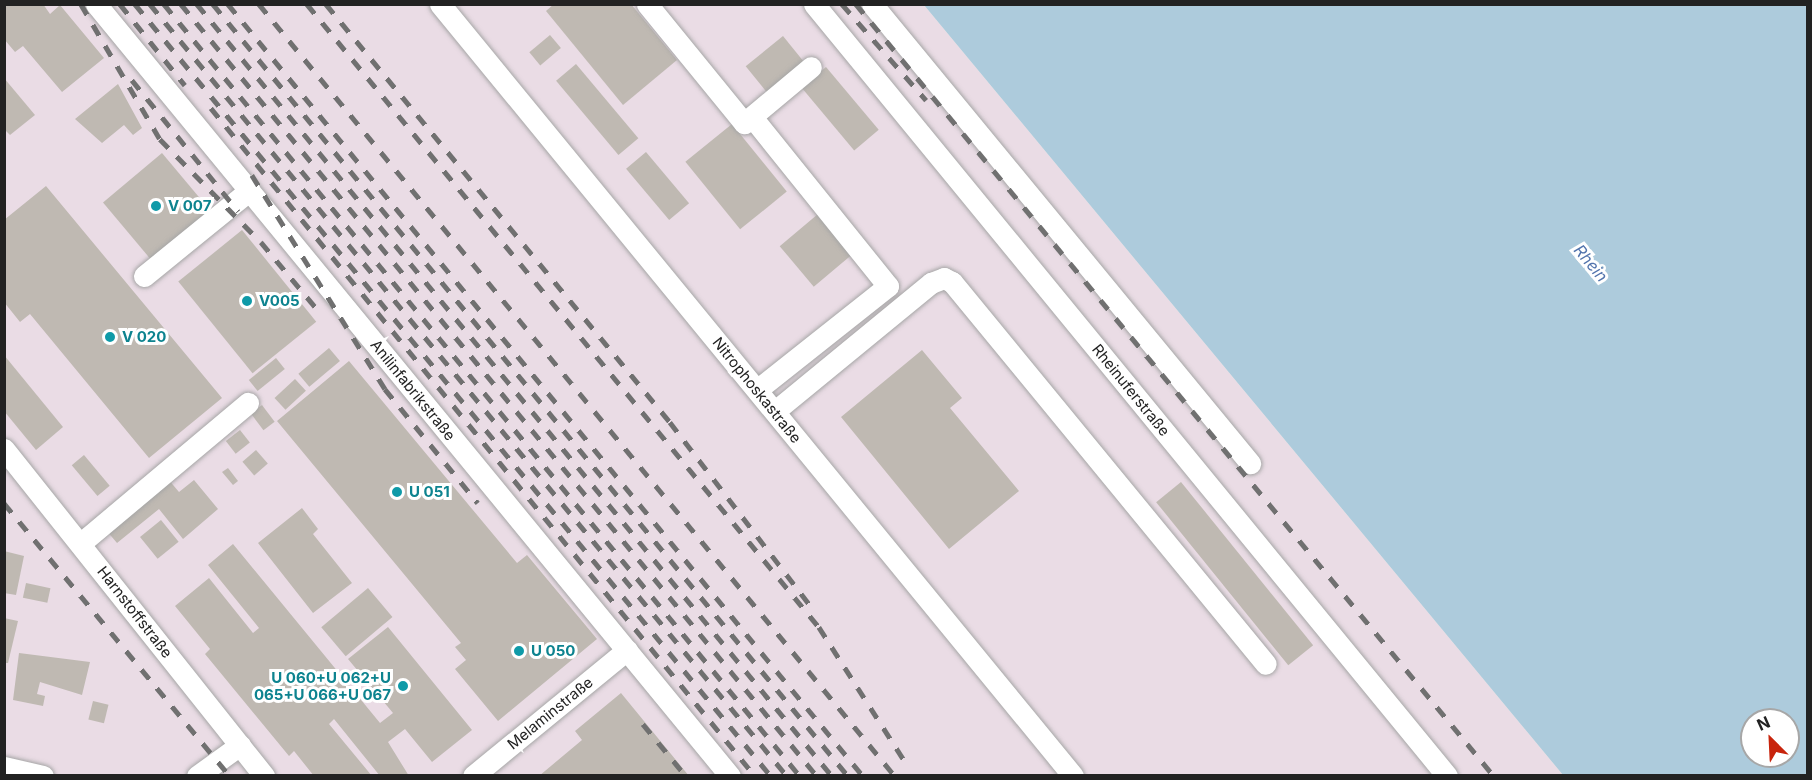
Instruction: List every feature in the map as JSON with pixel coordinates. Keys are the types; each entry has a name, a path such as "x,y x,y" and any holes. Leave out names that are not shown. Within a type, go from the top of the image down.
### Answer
{"street":[{"name":"Anilinfabrikstraße","path":"96,4 730,776"},
{"name":"Nitrophoskastraße","path":"440,4 1073,776"},
{"path":"647,4 744,123 811,67"},
{"name":"Rheinuferstraße","path":"814,4 1447,776"},
{"path":"872,4 1250,463"},
{"path":"752,117 903,304"},
{"path":"144,276 250,190"},
{"path":"775,411 931,283 944,278 952,282 1266,664"},
{"path":"758,390 888,286"},
{"path":"81,543 248,403"},
{"name":"Harnstoffstraße","path":"4,449 264,776"},
{"name":"Melaminstraße","path":"473,776 627,650"},
{"path":"197,776 240,745"},
{"path":"4,767 43,776"}],"shaded area":[{"path":"5,4 924,5 1563,775 5,776"}],"water":[{"name":"Rhein","path":"924,5 1807,5 1807,775 1563,775"}],"building":[{"path":"4,4 43,4 50,14 60,5 104,58 62,92 23,46 15,52 4,39"},
{"path":"554,4 631,4 677,60 623,105 546,11"},
{"path":"550,35 561,48 540,65 529,52"},
{"path":"783,36 805,63 768,93 746,66"},
{"path":"576,64 638,138 618,155 556,81"},
{"path":"826,67 879,130 854,150 801,88"},
{"path":"4,78 35,115 10,135 4,129"},
{"path":"118,84 142,128 133,135 124,125 102,143 75,119"},
{"path":"732,124 787,192 740,229 685,162"},
{"path":"646,152 689,203 669,220 626,169"},
{"name":"V 007","path":"162,153 210,210 151,259 103,202"},
{"name":"V 020","path":"46,186 222,398 149,458 30,314 20,322 4,302 4,220"},
{"path":"818,214 852,255 814,287 780,246"},
{"name":"V005","path":"242,230 316,322 253,373 178,282"},
{"path":"329,348 340,361 309,387 298,374"},
{"path":"922,350 962,398 950,408 1019,491 949,549 841,417"},
{"path":"4,355 63,427 36,450 4,411"},
{"path":"276,358 285,369 258,391 249,380"},
{"name":"U 051","path":"349,361 517,563 527,555 597,639 498,721 455,669 466,660 455,647 461,643 277,421"},
{"path":"295,379 306,391 285,410 275,398"},
{"path":"262,405 275,422 263,430 251,413"},
{"path":"240,430 250,443 236,454 226,441"},
{"path":"256,450 268,464 254,475 242,462"},
{"path":"84,455 110,486 97,496 72,465"},
{"path":"228,468 238,481 233,485 222,472"},
{"path":"168,479 179,492 194,480 218,509 183,539 159,509 117,543 106,530"},
{"path":"1181,482 1313,645 1288,665 1156,502"},
{"path":"302,508 318,529 313,534 352,583 313,613 258,543"},
{"path":"161,520 179,542 158,559 140,537"},
{"path":"233,544 380,723 393,713 348,659 388,627 472,730 432,762 405,729 388,742 409,776 380,776 334,719 329,724 372,776 314,776 294,751 289,756 205,654 210,649 175,606 209,578 253,633 259,628 208,565"},
{"path":"4,551 24,556 16,595 4,593"},
{"path":"26,583 50,588 47,603 23,598"},
{"path":"368,588 392,617 346,656 321,627"},
{"path":"4,618 18,621 8,663 4,663"},
{"path":"19,653 90,662 82,695 40,682 37,694 45,696 43,706 13,700"},
{"path":"621,693 689,776 539,776 582,740 575,731"},
{"path":"93,701 109,705 104,723 88,719"}],"railway":[{"path":"81,4 160,139 261,242 317,309"},
{"path":"120,4 185,85"},
{"path":"135,4 771,776"},
{"path":"150,4 787,776"},
{"path":"164,4 800,776"},
{"path":"181,4 817,776"},
{"path":"197,4 832,776"},
{"path":"213,4 848,776"},
{"path":"228,4 863,776"},
{"path":"259,4 895,776"},
{"path":"307,4 819,627 908,766"},
{"path":"326,4 670,422 812,608"},
{"path":"842,4 926,100"},
{"path":"856,4 1494,776"},
{"path":"132,80 238,211"},
{"path":"211,108 755,776"},
{"path":"252,175 385,389 478,503"},
{"path":"4,503 230,776"},
{"path":"643,724 686,776"}],"place":[{"name":"V 007","path":"156,206"},
{"name":"V005","path":"247,301"},
{"name":"V 020","path":"110,337"},
{"name":"U 051","path":"397,492"},
{"name":"U 050","path":"519,651"},
{"name":"U 060+U 062+U 065+U 066+U 067","path":"403,686"}]}
